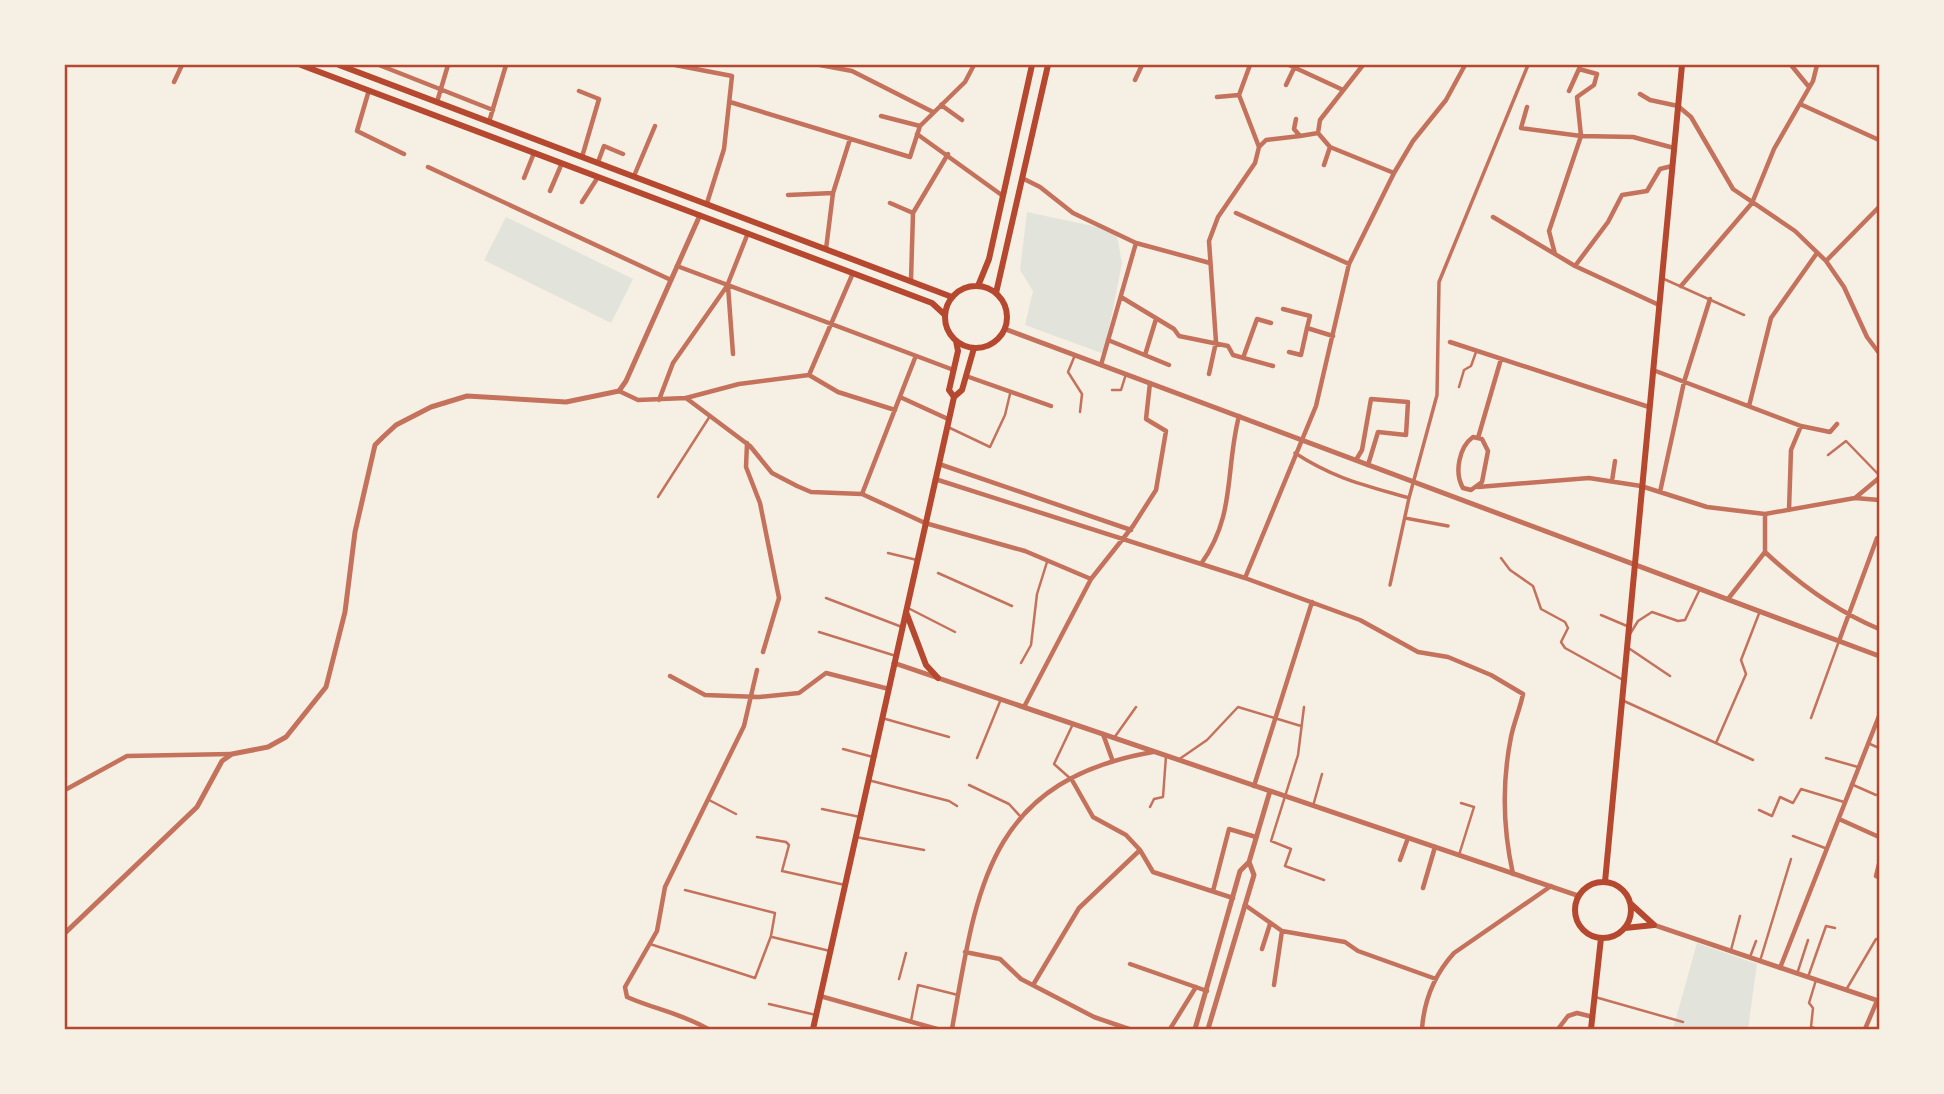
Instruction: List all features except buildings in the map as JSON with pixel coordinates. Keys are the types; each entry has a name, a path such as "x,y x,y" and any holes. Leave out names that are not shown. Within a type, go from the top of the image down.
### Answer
{"main road":[{"path":"301,65 932,303 945,315 950,334 956,341 974,348 993,344 1005,329 1006,310 996,293 978,286 960,291 952,297 945,315"},
{"path":"339,65 952,297"},
{"path":"978,286 989,258 1032,65"},
{"path":"996,293 1048,65"},
{"path":"1605,882 1682,69"},
{"path":"433,114 437,102"},
{"path":"700,215 707,203"},
{"path":"998,218 1006,224 1012,220"},
{"path":"932,303 937,290"},
{"path":"954,397 949,390 951,369 958,351 956,341"},
{"path":"813,1029 954,397 962,390 974,348"},
{"path":"906,610 926,665 938,678"},
{"path":"1605,882 1621,888 1630,903 1654,925 1625,928 1610,937 1601,937 1585,931 1575,907 1578,896 1589,886 1605,882"},
{"path":"1625,928 1629,920 1630,903"},
{"path":"1591,1029 1601,937"}],"street":[{"path":"174,82 182,65"},
{"path":"379,65 493,110"},
{"path":"437,102 448,65"},
{"path":"489,122 506,65"},
{"path":"675,65 732,76 724,149 707,203"},
{"path":"824,65 852,71 933,112"},
{"path":"730,102 910,157 920,126 965,82 974,65"},
{"path":"1135,80 1142,65"},
{"path":"1250,65 1239,95 1259,147"},
{"path":"1363,65 1341,89 1320,120 1318,133 1330,147 1394,173"},
{"path":"1245,578 1316,406 1349,264 1394,173 1413,141 1446,100 1465,65"},
{"path":"1390,585 1409,498 1437,395 1439,282 1528,65"},
{"path":"1791,65 1809,88"},
{"path":"1681,286 1752,203 1774,149 1809,88 1817,65"},
{"path":"1286,85 1293,66 1341,89"},
{"path":"1555,254 1549,231 1581,136 1577,97 1594,85 1597,74 1579,69 1569,91"},
{"path":"369,90 357,131 404,154"},
{"path":"579,91 599,99 583,157"},
{"path":"1640,94 1650,100 1678,106 1691,117 1733,189 1795,231 1826,261 1844,287 1867,337 1879,353"},
{"path":"1217,97 1239,95"},
{"path":"1800,104 1879,140"},
{"path":"941,105 962,120"},
{"path":"1527,107 1521,128 1581,136 1633,137 1674,148"},
{"path":"881,116 920,126"},
{"path":"1296,119 1294,129 1300,136"},
{"path":"634,176 655,126"},
{"path":"1209,374 1216,342 1209,241 1218,217 1255,163 1259,147 1266,140 1318,133"},
{"path":"917,134 1003,196"},
{"path":"826,248 833,193 850,139"},
{"path":"598,162 604,146 623,154"},
{"path":"1324,165 1330,147"},
{"path":"524,178 534,153"},
{"path":"911,280 913,213 948,155"},
{"path":"550,191 562,163"},
{"path":"1575,266 1608,222 1622,195 1647,191 1660,169 1672,166"},
{"path":"428,167 671,280"},
{"path":"582,202 598,177"},
{"path":"1022,178 1040,187 1073,213 1136,243 1210,262"},
{"path":"788,195 833,193"},
{"path":"890,203 913,213"},
{"path":"1826,261 1879,207"},
{"path":"1236,213 1349,264"},
{"path":"65,790 127,756 232,754 268,747 286,737 326,687 345,612 355,532 375,445 396,425 431,407 467,396 566,402 619,390 626,381 700,215"},
{"path":"1493,217 1575,266 1659,305"},
{"path":"659,400 673,363 727,286 748,233"},
{"path":"1101,365 1136,243"},
{"path":"1749,406 1771,318 1818,253"},
{"path":"677,266 915,358 951,369"},
{"path":"809,375 853,273"},
{"path":"727,286 733,354"},
{"path":"1121,297 1179,335 1216,342 1227,346 1233,355 1273,366"},
{"path":"1660,492 1684,382 1710,299"},
{"path":"1283,309 1310,316 1301,355 1289,352"},
{"path":"1145,355 1156,319"},
{"path":"1243,358 1257,319 1271,323"},
{"path":"1307,328 1333,336"},
{"path":"1005,329 1879,656"},
{"path":"1108,340 1170,365"},
{"path":"1450,342 1649,407"},
{"path":"862,494 915,358"},
{"path":"1478,438 1501,359"},
{"path":"1652,370 1801,426 1829,432 1837,424"},
{"path":"619,390 638,400 686,398 739,384 809,375 838,392 895,410"},
{"path":"966,376 1051,406"},
{"path":"1024,707 1091,579 1130,530 1156,490 1166,431 1146,419 1150,383"},
{"path":"900,397 948,423"},
{"path":"686,398 747,443 772,473 797,486 811,492 862,494 925,523 1025,551 1091,579"},
{"path":"1356,460 1362,450 1371,399 1408,402 1406,435 1378,432 1368,465"},
{"path":"1201,564 1223,526 1232,476 1233,442 1239,416"},
{"path":"1789,510 1791,450 1801,426"},
{"path":"1478,438 1466,442 1458,479 1463,488 1471,490 1572,477 1641,486 1707,507 1765,514 1855,498 1879,500"},
{"path":"1478,438 1486,443 1488,451 1482,481 1478,487"},
{"path":"747,443 746,467 760,503 779,590 777,612 763,652"},
{"path":"1295,453 1338,478 1409,498"},
{"path":"1612,481 1615,461"},
{"path":"939,464 1130,530"},
{"path":"1855,498 1879,477"},
{"path":"935,479 1312,602 1360,620 1418,652 1448,657 1491,675 1522,694 1520,713 1511,734 1505,803 1507,841 1513,874"},
{"path":"1728,599 1765,552 1765,514"},
{"path":"1405,518 1448,526"},
{"path":"1839,641 1877,538"},
{"path":"1765,552 1793,578 1849,615 1879,629"},
{"path":"1254,786 1312,602"},
{"path":"895,659 938,678 1578,896"},
{"path":"708,1029 685,1017 660,1012 628,996 625,987 660,923 665,887 744,726 748,697 757,670"},
{"path":"670,676 697,693 748,697 799,693 826,673 888,689"},
{"path":"1780,968 1879,716"},
{"path":"1103,734 1112,759"},
{"path":"951,1029 965,951 990,866 1020,816 1028,806 1112,759 1154,751"},
{"path":"65,933 197,807 214,773 232,754"},
{"path":"1072,780 1093,817 1126,835 1140,850 1153,872 1233,898"},
{"path":"1208,1029 1254,875 1250,862 1269,791"},
{"path":"1839,819 1878,836 1879,830"},
{"path":"1213,892 1228,829 1256,837"},
{"path":"1400,860 1408,838"},
{"path":"1423,888 1435,847"},
{"path":"1033,985 1079,908 1140,850"},
{"path":"1195,1029 1240,871 1250,862"},
{"path":"1879,864 1876,876 1879,877"},
{"path":"1422,1029 1423,1012 1436,979 1454,953 1551,887"},
{"path":"1245,905 1282,931 1346,942 1358,951 1436,979"},
{"path":"1262,948 1270,924"},
{"path":"1654,925 1878,1001 1865,1029"},
{"path":"1274,985 1282,931"},
{"path":"965,951 1000,959 1010,971 1033,985 1094,1017 1129,1029"},
{"path":"1130,964 1207,991"},
{"path":"1170,1029 1196,987"},
{"path":"820,996 937,1029"},
{"path":"1558,1029 1567,1016 1577,1013 1593,1017"}],"lane":[{"path":"1675,65 1682,69"},
{"path":"1661,278 1745,315"},
{"path":"1460,387 1464,370 1471,366 1476,352"},
{"path":"1075,355 1068,372 1082,394 1080,412"},
{"path":"1112,390 1121,390 1126,374"},
{"path":"948,423 990,447 997,437 1010,392"},
{"path":"658,497 710,416"},
{"path":"1828,455 1846,441 1879,477"},
{"path":"888,553 917,560"},
{"path":"1500,558 1510,570 1534,586 1541,609 1565,622 1568,628 1561,642 1565,648 1623,680"},
{"path":"1021,663 1031,645 1037,594 1047,562"},
{"path":"938,573 1012,606"},
{"path":"1628,637 1638,621 1652,612 1678,621 1685,620 1700,589"},
{"path":"826,597 902,627"},
{"path":"906,610 955,632"},
{"path":"1716,743 1746,674 1741,660 1760,611"},
{"path":"1601,615 1629,627"},
{"path":"819,632 895,659"},
{"path":"1811,719 1839,641"},
{"path":"1627,647 1670,676"},
{"path":"977,758 1000,699"},
{"path":"1621,700 1752,760"},
{"path":"1114,738 1136,707"},
{"path":"1178,760 1207,740 1238,707 1301,726"},
{"path":"1304,707 1298,755 1271,841 1291,849 1285,866 1324,880"},
{"path":"882,718 949,737"},
{"path":"1072,724 1054,764 1072,780"},
{"path":"1867,743 1879,748"},
{"path":"843,749 873,757"},
{"path":"1150,807 1154,799 1163,797 1166,756"},
{"path":"1826,758 1857,767"},
{"path":"1313,806 1322,774"},
{"path":"868,780 949,801 957,806"},
{"path":"970,785 1009,804 1020,816"},
{"path":"1851,785 1876,795"},
{"path":"1759,810 1772,816 1780,797 1793,803 1801,789 1845,803"},
{"path":"709,800 736,814"},
{"path":"1459,855 1474,807 1461,803"},
{"path":"822,809 860,817"},
{"path":"1793,836 1828,849"},
{"path":"757,837 786,842 789,845 782,871 845,886"},
{"path":"856,837 924,850"},
{"path":"1760,961 1791,859"},
{"path":"650,944 755,978 771,936 775,913 685,890"},
{"path":"1731,950 1740,916"},
{"path":"1808,977 1826,926 1835,928"},
{"path":"771,936 830,951"},
{"path":"1846,990 1862,958 1876,939 1879,940"},
{"path":"1797,974 1808,940"},
{"path":"1750,957 1756,942"},
{"path":"899,979 906,953"},
{"path":"1816,979 1809,1003 1813,1008 1811,1027 1817,1029"},
{"path":"911,1022 918,985 958,995"},
{"path":"1595,997 1683,1022"},
{"path":"769,1004 816,1015"}],"shaded area":[{"path":"1027,212 1116,231 1122,263 1104,354 1025,325 1033,291 1020,270"},
{"path":"506,217 633,279 611,323 484,260"},
{"path":"1697,943 1757,964 1748,1029 1673,1029"}]}
